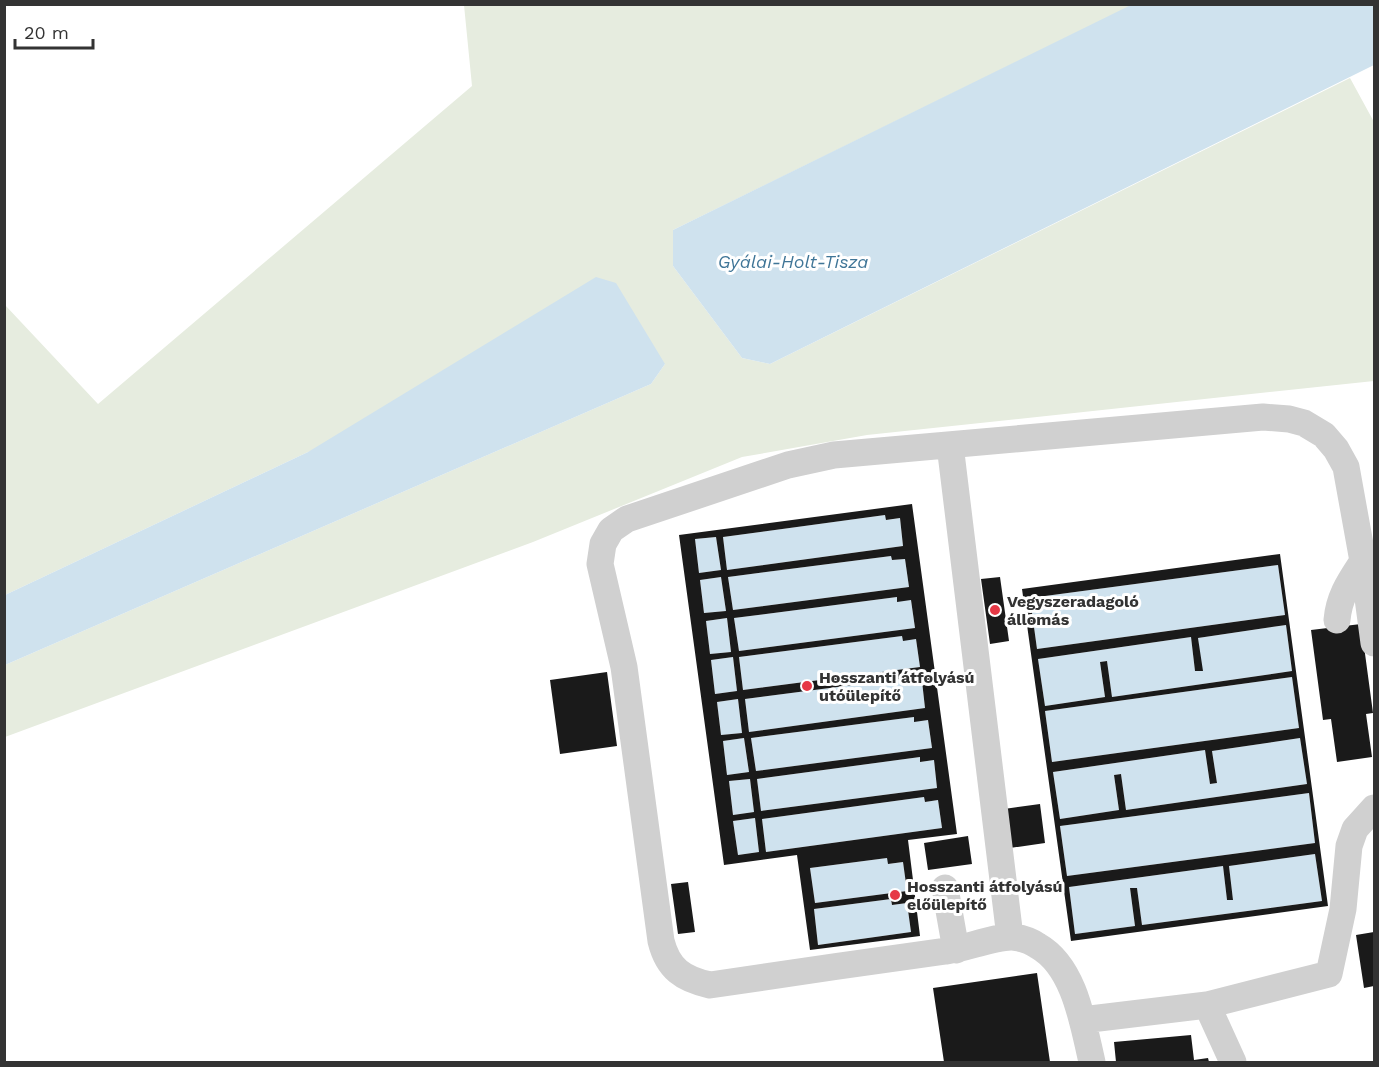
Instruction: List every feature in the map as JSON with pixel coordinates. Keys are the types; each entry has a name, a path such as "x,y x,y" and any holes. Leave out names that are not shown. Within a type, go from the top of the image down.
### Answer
{"lane":[{"path":"1092,1062 1082,1020 1063,967 1038,945 1023,939 1010,937 956,950 710,984 692,981 674,969 664,954 661,941 624,667 600,564 603,544 611,530 627,519 788,465 822,458 1251,418 1289,418 1304,423 1324,435 1336,449 1346,467 1363,561 1374,643"},
{"path":"950,445 1010,937"},
{"path":"1337,620 1342,593 1363,561"},
{"path":"1082,1020 1207,1005 1329,974 1343,909 1348,846 1355,829 1374,808"},
{"path":"945,888 956,950"},
{"path":"1207,1005 1233,1062"}],"shaded area":[{"path":"464,5 1133,5 673,230 673,266 742,358 770,364 1350,78 1374,122 1374,381 867,435 742,457 533,542 5,737 5,665 651,384 665,364 308,452 5,595 5,305 98,404 472,86"}],"water":[{"name":"Gyálai-Holt-Tisza","path":"1133,4 1374,5 1374,65 770,364 742,358 673,266 673,230"},
{"path":"596,277 616,283 665,364 651,384 5,665 5,595 308,452"},
{"path":"885,515 887,520 900,518 903,546 727,570 723,537"},
{"path":"716,537 721,570 699,573 695,539"},
{"path":"891,556 892,560 905,559 909,587 733,610 728,577"},
{"path":"1278,565 1285,615 1037,649 1030,598"},
{"path":"721,577 726,611 704,613 700,580"},
{"path":"897,597 897,601 911,600 915,628 739,651 734,618"},
{"path":"727,618 731,652 710,654 706,621"},
{"path":"1286,625 1292,671 1112,697 1107,661 1100,662 1105,697 1045,706 1038,659 1191,637 1195,671 1202,671 1198,638"},
{"path":"902,636 903,640 916,639 920,667 743,690 739,657"},
{"path":"733,657 737,691 715,694 711,660"},
{"path":"1292,677 1299,728 1052,762 1045,711"},
{"path":"907,678 908,682 922,681 925,708 749,732 745,699"},
{"path":"738,699 742,733 721,735 717,702"},
{"path":"914,717 914,721 928,720 932,748 756,771 751,738"},
{"path":"744,738 749,772 727,775 723,741"},
{"path":"1300,738 1307,784 1126,810 1121,774 1114,775 1119,810 1060,819 1053,772 1205,750 1210,784 1217,783 1212,751"},
{"path":"920,757 920,762 934,760 937,788 761,811 757,779"},
{"path":"750,779 754,812 733,815 729,781"},
{"path":"1309,793 1315,843 1067,876 1060,826"},
{"path":"924,797 925,802 938,800 942,828 766,852 762,819"},
{"path":"755,818 759,852 738,855 733,821"},
{"path":"1315,854 1322,901 1142,925 1137,888 1130,888 1135,926 1075,934 1069,887 1223,866 1227,900 1233,900 1229,866"},
{"path":"887,858 889,864 903,862 907,891 815,903 810,868"},
{"path":"891,899 892,905 907,903 911,932 818,945 814,909"}],"building":[{"name":"Hosszanti átfolyású utóülepítő","path":"912,504 957,834 908,840 920,936 810,950 797,855 724,865 679,535","holes":["885,515 886,520 900,518 903,546 727,570 723,537","716,537 721,570 699,573 695,539","891,556 892,560 905,559 909,587 733,610 728,577","721,577 726,611 704,613 700,580","897,597 897,602 911,600 915,628 739,651 734,618","727,618 731,652 710,654 706,621","902,636 903,641 916,639 920,667 743,690 739,657","733,657 737,691 715,694 711,660","907,678 908,682 922,681 925,708 749,732 745,699","738,699 742,733 721,735 717,702","914,717 914,722 928,720 932,748 756,771 751,738","744,738 749,772 727,775 723,741","920,757 920,762 934,760 937,788 761,811 757,779","750,779 754,812 733,815 729,781","924,797 925,802 938,800 942,828 766,852 762,819","755,818 759,852 738,855 733,821","887,858 888,864 903,862 907,891 815,903 810,868","891,899 892,905 907,903 911,932 818,945 814,909"]},
{"path":"1280,554 1328,906 1071,941 1022,589","holes":["1278,565 1285,615 1037,649 1030,598","1286,625 1292,671 1112,697 1107,661 1100,662 1105,697 1045,706 1038,659 1191,637 1195,671 1203,671 1198,638","1292,677 1299,728 1052,762 1045,711","1300,738 1307,784 1126,810 1121,774 1114,775 1119,810 1060,819 1053,772 1205,750 1210,784 1217,783 1212,751","1309,793 1315,843 1067,876 1060,826","1315,854 1322,901 1142,925 1137,888 1130,888 1135,926 1075,934 1069,887 1223,866 1227,900 1233,900 1229,866"]},
{"name":"Vegyszeradagoló állomás","path":"1000,577 1009,641 990,644 981,579"},
{"path":"1361,624 1373,713 1366,714 1372,757 1337,762 1331,719 1323,720 1311,630"},
{"path":"607,672 617,746 560,754 550,680"},
{"path":"1040,804 1045,843 1010,848 1004,809"},
{"path":"968,836 972,864 928,870 924,843"},
{"path":"688,882 695,932 678,934 671,884"},
{"path":"1374,932 1374,986 1364,988 1356,935"},
{"path":"1037,973 1050,1062 944,1062 933,988"},
{"path":"1191,1035 1194,1060 1208,1058 1209,1062 1116,1062 1114,1042"}],"place":[{"name":"Vegyszeradagoló állomás","path":"995,610"},
{"name":"Hosszanti átfolyású utóülepítő","path":"807,686"},
{"name":"Hosszanti átfolyású előülepítő","path":"895,895"}]}
